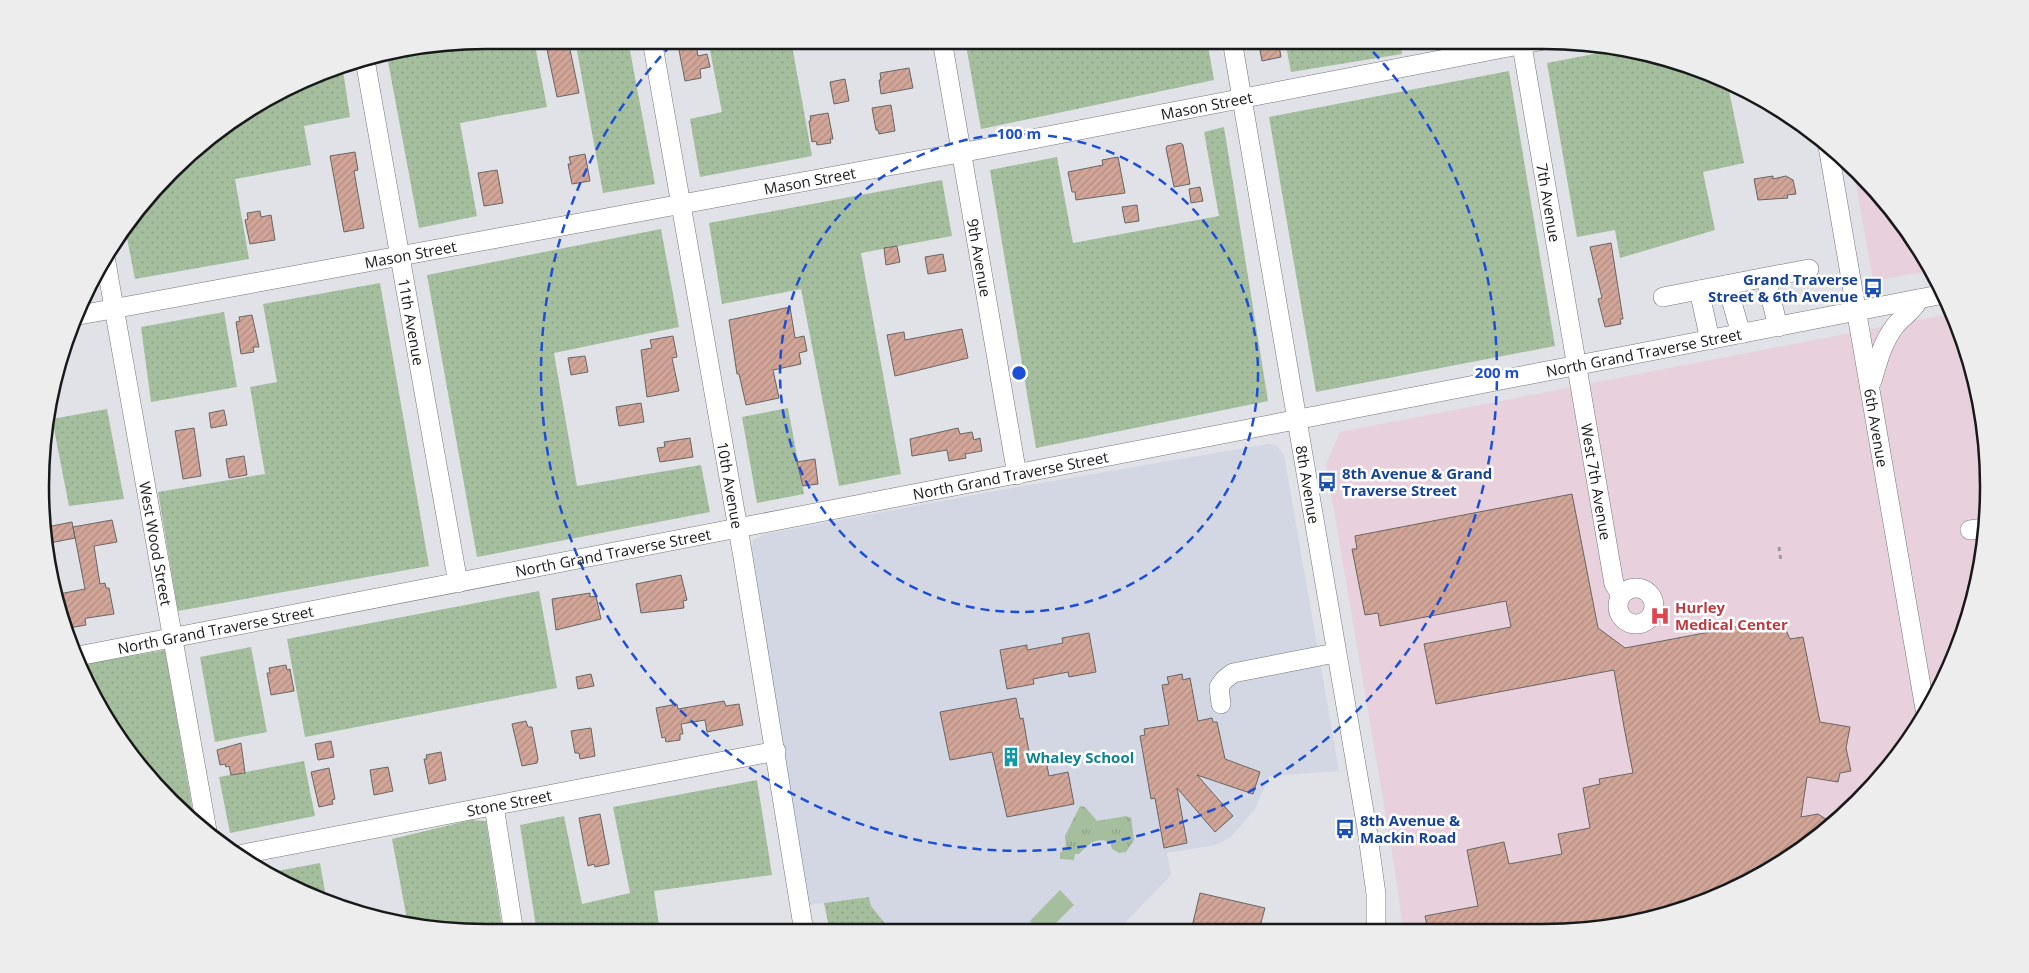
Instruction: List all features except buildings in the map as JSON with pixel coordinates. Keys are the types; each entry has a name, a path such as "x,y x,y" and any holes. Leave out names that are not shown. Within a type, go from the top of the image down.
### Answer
{"street":[{"name":"10th Avenue","path":"654,49 776,751 803,924"},
{"name":"9th Avenue","path":"944,49 1017,476"},
{"name":"8th Avenue","path":"1234,49 1335,653 1369,843 1376,894 1376,924"},
{"name":"Mason Street","path":"84,314 962,152 1486,49"},
{"name":"7th Avenue","path":"1522,49 1576,365"},
{"name":"11th Avenue","path":"366,66 458,583"},
{"name":"6th Avenue","path":"1830,156 1924,700"},
{"name":"West Wood Street","path":"107,268 205,822"},
{"path":"1663,297 1808,269"},
{"path":"1766,278 1778,327"},
{"path":"1727,285 1741,334"},
{"path":"1699,290 1710,340"},
{"name":"North Grand Traverse Street","path":"83,655 1017,476 1296,419 1936,296"},
{"path":"1870,385 1886,340 1896,324 1920,299"},
{"name":"West 7th Avenue","path":"1576,365 1614,584 1621,595"},
{"path":"1221,704 1219,687 1224,680 1233,674 1335,653"},
{"name":"Stone Street","path":"248,853 776,751"},
{"path":"494,806 513,924"}],"path":[{"path":"1779,548 1781,562"}],"shaded area":[{"path":"1855,181 1890,220 1924,272 1873,281"},
{"name":"Hurley Medical Center","path":"1945,315 1965,373 1977,429 1980,486 1979,515 1977,544 1972,572 1957,627 1947,654 1922,705 1890,753 1872,775 1831,816 1809,834 1761,866 1710,891 1683,901 1628,916 1600,921 1542,924 1402,924 1394,864 1326,464 1340,432"},
{"path":"1268,444 1276,445 1284,455 1339,771 1269,776 1255,809 1231,837 1216,845 1167,853 1171,875 1124,924 886,924 871,906 869,897 809,905 751,554 753,540 765,534 1017,487"}],"green space":[{"path":"536,49 547,107 460,123 477,216 419,228 388,60 429,52"},
{"path":"577,49 630,49 655,184 603,193"},
{"path":"710,49 793,49 812,156 700,177 690,119 722,112"},
{"path":"967,49 1209,49 1214,80 981,129"},
{"path":"1287,49 1401,49 1402,54 1291,72"},
{"path":"1602,52 1628,57 1683,72 1729,91 1744,163 1703,172 1715,230 1620,258 1615,230 1577,237 1547,63"},
{"path":"1509,71 1555,346 1316,392 1269,117"},
{"path":"343,73 350,117 304,126 311,165 235,179 249,259 135,279 127,237 157,198 177,177 220,139 268,107 319,82"},
{"path":"1224,127 1268,401 1036,448 990,170 1057,157 1073,243 1219,216 1204,132"},
{"path":"942,180 952,236 861,253 901,474 839,486 801,289 722,304 709,223"},
{"path":"661,229 679,327 554,353 577,486 701,465 710,512 477,557 427,275"},
{"path":"380,283 429,566 178,611 158,492 265,474 250,387 277,382 263,304"},
{"path":"224,312 237,387 151,402 141,327"},
{"path":"788,408 804,494 757,503 742,417"},
{"path":"107,409 124,499 69,506 53,424 54,419"},
{"path":"539,591 557,688 305,737 287,639"},
{"path":"251,647 267,732 215,742 200,657"},
{"path":"165,650 193,811 157,775 139,753 107,705 87,664"},
{"path":"304,761 315,816 230,833 219,777"},
{"path":"757,780 772,875 654,891 659,924 536,924 520,825 564,816 582,904 630,893 613,807"},
{"path":"1080,806 1085,807 1097,821 1126,816 1131,818 1134,840 1126,852 1119,853 1112,849 1110,842 1100,840 1089,844 1079,854 1075,854 1074,860 1060,859 1060,853 1066,847 1065,836"},
{"path":"471,820 486,821 502,924 429,921 407,917 392,839"},
{"path":"320,863 325,893 293,879 278,871"},
{"path":"1060,890 1074,905 1055,924 1033,924 1030,921"},
{"path":"869,897 871,906 886,924 828,924 824,903"}],"place":[{"name":"Grand Traverse Street & 6th Avenue","path":"1873,288"},
{"name":"8th Avenue & Grand Traverse Street","path":"1327,482"},
{"name":"Hurley Medical Center","path":"1660,616"},
{"name":"Whaley School","path":"1011,757"},
{"name":"8th Avenue & Mackin Road","path":"1345,829"}]}
